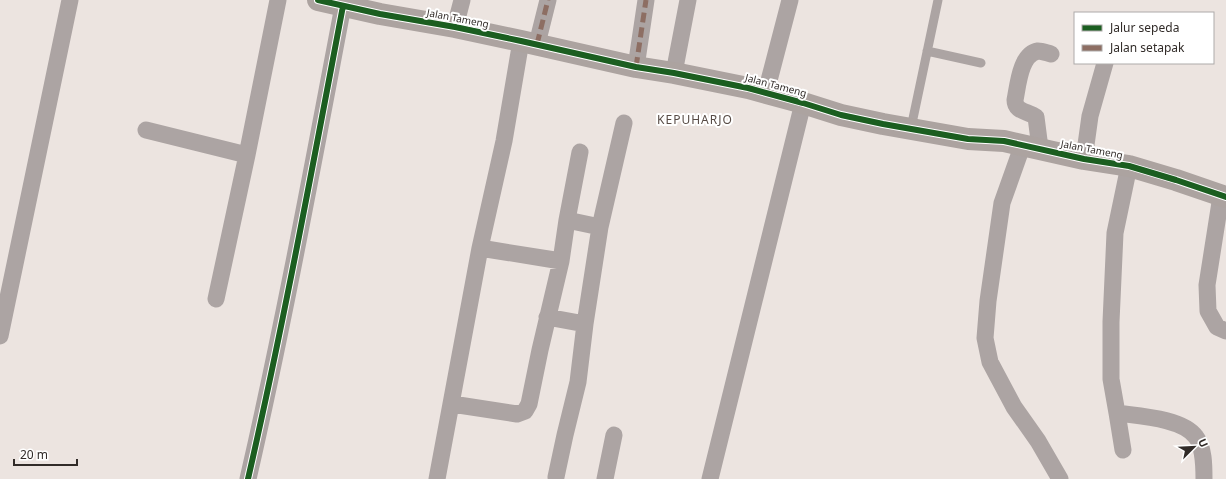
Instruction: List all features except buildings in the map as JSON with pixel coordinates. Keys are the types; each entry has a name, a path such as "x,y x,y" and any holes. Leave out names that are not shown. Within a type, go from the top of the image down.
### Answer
{"street":[{"path":"0,336 70,0"},
{"path":"216,299 278,0"},
{"name":"Jalan Tameng","path":"318,0 455,27 636,67 674,73 766,92 841,115 884,124 968,139 1004,141 1084,159 1129,166 1223,196"},
{"path":"455,27 462,0"},
{"path":"437,479 480,248 504,141 529,43 548,0"},
{"path":"636,67 646,0"},
{"path":"674,73 688,0"},
{"path":"766,92 790,0"},
{"path":"248,479 299,236 343,6"},
{"path":"1051,54 1038,51 1028,56 1022,65 1015,105 1018,109 1036,117 1031,146 1002,203 988,301 985,338 990,362 1014,407 1038,441 1060,479"},
{"path":"1084,159 1090,116 1105,64"},
{"path":"710,479 803,103"},
{"path":"556,477 578,382 585,324 600,227 624,123"},
{"path":"146,130 247,155"},
{"path":"452,404 517,414 525,411 529,404 561,261 580,152"},
{"path":"1123,450 1111,372 1111,322 1115,229 1129,166"},
{"path":"1223,196 1207,285 1208,311 1217,327 1226,331"},
{"path":"567,220 600,227"},
{"path":"480,248 561,261"},
{"path":"548,317 585,324"},
{"path":"1117,413 1169,422 1184,427 1192,432 1197,438 1203,459 1204,479"},
{"path":"605,479 614,435"}],"lane":[{"path":"911,128 918,101 938,0"},
{"path":"927,51 981,63"}],"marked path":[{"path":"537,44 548,0"},
{"path":"636,67 646,0"}],"cycle path":[{"path":"318,0 380,14 455,27 636,67 748,88 841,115 883,124 968,139 1004,141 1084,159 1129,166 1226,197"},
{"path":"248,479 286,302 343,6"}],"district":[{"name":"KEPUHARJO","path":"695,120"}]}
